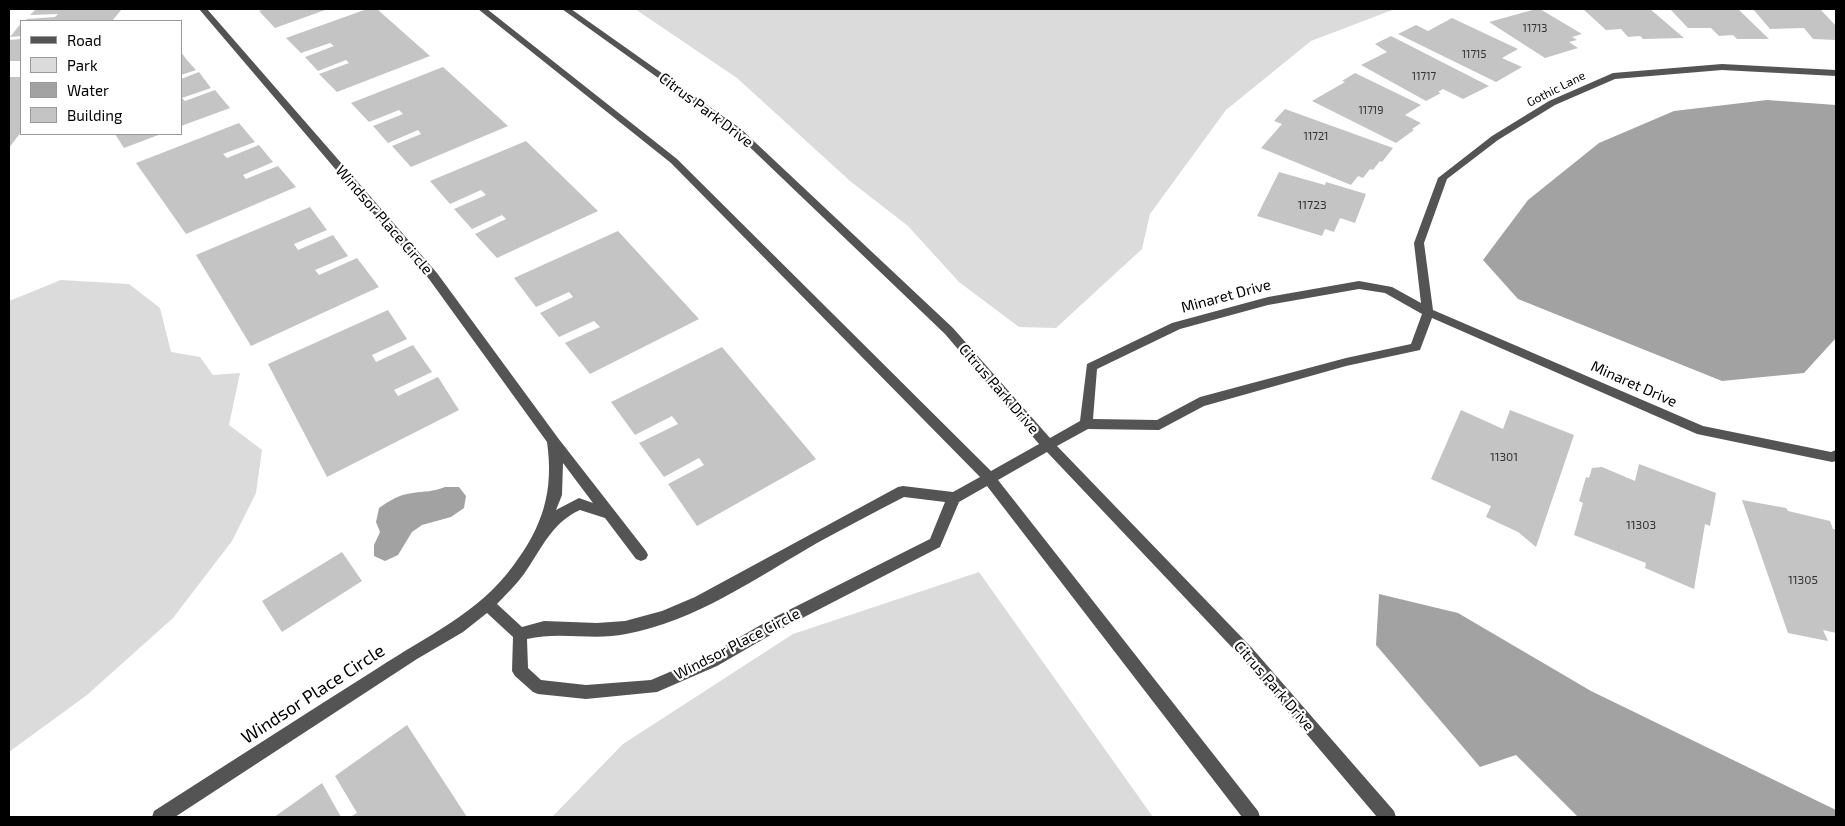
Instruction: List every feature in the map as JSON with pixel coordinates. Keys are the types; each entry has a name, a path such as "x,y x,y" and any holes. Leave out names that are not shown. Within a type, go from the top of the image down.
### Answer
{"street":[{"name":"Windsor Place Circle","path":"203,9 433,276 553,441 641,555"},
{"path":"482,9 674,161 988,477 1252,817"},
{"name":"Citrus Park Drive","path":"566,9 738,131 949,331 1048,445 1247,653 1388,817"},
{"name":"Gothic Lane","path":"1428,312 1419,243 1444,178 1495,138 1552,104 1613,76 1722,67 1836,73"},
{"name":"Minaret Drive","path":"1086,424 1091,367 1176,326 1268,301 1358,285 1388,290 1428,312 1701,431 1832,456 1836,455"},
{"path":"488,604 520,634 544,628 597,630 625,628 664,617 700,602 760,570 812,539 903,491 954,498 988,477 1086,424 1160,425 1200,402 1346,362 1416,347 1428,312"},
{"name":"Windsor Place Circle","path":"542,534 555,495 557,467 553,441"},
{"name":"Windsor Place Circle","path":"520,634 520,671 538,687 586,692 652,687 712,661 776,624 935,543 954,498"},
{"name":"Windsor Place Circle","path":"160,817 412,654 458,627 488,604 518,571 542,534 564,511 579,504 610,514"}],"green space":[{"path":"635,9 1395,9 1311,41 1226,110 1150,214 1142,249 1056,328 1019,327 959,282 908,226 850,181 737,78"},
{"path":"61,280 129,284 160,308 171,352 200,357 213,375 240,373 229,425 262,450 256,493 232,541 173,618 87,695 9,752 9,301"},
{"path":"979,572 1153,817 552,817 623,744 793,634"}],"water":[{"path":"1767,100 1836,105 1836,338 1804,373 1722,381 1518,299 1483,260 1528,200 1599,143 1674,111"},
{"path":"445,487 459,487 466,496 464,508 451,517 422,525 412,532 398,555 385,561 374,556 374,545 380,532 376,522 379,508 391,500 404,495 433,491"},
{"path":"1379,594 1458,613 1591,691 1836,810 1836,817 1578,817 1516,755 1480,767 1376,645"}],"building":[{"path":"36,9 122,9 113,20 26,20 55,17 58,14 30,15"},
{"path":"266,9 328,9 275,28 259,11"},
{"path":"367,9 377,9 430,56 337,92 319,74 349,63 346,60 318,71 305,57 334,46 330,43 301,53 286,38"},
{"path":"1540,9 1582,34 1572,37 1577,40 1569,42 1578,48 1545,58 1489,22"},
{"path":"1583,9 1650,9 1684,38 1643,39 1640,36 1628,37 1621,29 1606,30"},
{"path":"1670,9 1738,9 1769,39 1737,39 1733,35 1719,36 1711,28 1688,28"},
{"path":"1753,9 1820,9 1836,26 1836,40 1813,39 1804,28 1770,29"},
{"path":"1452,18 1518,49 1502,58 1522,67 1496,82 1398,34 1416,25 1428,31"},
{"path":"20,25 20,36 10,37"},
{"path":"1391,36 1489,86 1463,99 1443,89 1438,92 1441,93 1426,101 1361,65 1387,52 1375,44"},
{"path":"20,39 20,61 9,61 9,40"},
{"path":"182,53 187,60 196,70 182,75"},
{"path":"443,67 508,126 411,167 392,146 421,134 418,130 388,143 373,126 403,114 399,110 369,122 351,103"},
{"path":"199,72 211,88 182,98 182,79"},
{"path":"1355,73 1421,105 1405,115 1421,123 1396,143 1312,101 1345,82 1342,81"},
{"path":"9,77 20,77 20,133 9,148"},
{"path":"215,90 230,108 182,126 182,98 185,101"},
{"path":"1285,109 1393,148 1373,170 1370,169 1363,178 1358,176 1351,185 1261,148 1282,124 1274,121"},
{"path":"239,123 255,142 223,154 227,158 259,145 273,162 243,175 246,179 278,166 296,187 186,234 136,163"},
{"path":"116,135 158,135 124,148"},
{"path":"526,141 598,211 497,258 475,234 506,219 502,215 472,229 454,209 486,195 481,190 450,204 430,181"},
{"path":"1279,172 1325,185 1326,182 1366,194 1355,223 1340,218 1334,232 1325,229 1322,236 1257,216"},
{"path":"310,207 327,230 294,244 298,250 333,235 348,256 315,270 319,275 357,258 379,287 251,346 196,255"},
{"path":"618,231 699,319 590,374 565,343 600,327 594,321 559,337 540,313 573,297 569,292 536,307 514,278"},
{"path":"388,310 407,339 372,355 376,362 413,345 432,372 394,390 398,396 438,377 459,410 327,477 268,364"},
{"path":"722,347 816,459 697,526 668,484 704,465 699,458 664,477 639,443 678,424 672,416 635,435 611,402"},
{"path":"1461,410 1503,429 1510,410 1574,435 1536,547 1518,532 1486,517 1491,506 1431,479"},
{"path":"1639,464 1716,493 1710,526 1705,524 1694,589 1645,568 1646,563 1574,535 1583,503 1579,501 1586,477 1589,478 1592,468 1602,467 1635,481"},
{"path":"1742,500 1786,508 1788,511 1830,521 1833,529 1836,529 1836,633 1823,630 1828,641 1788,633"},
{"path":"342,552 362,581 282,632 262,601"},
{"path":"407,725 467,817 350,817 357,813 335,776"},
{"path":"322,783 341,817 274,817 287,808"}]}
